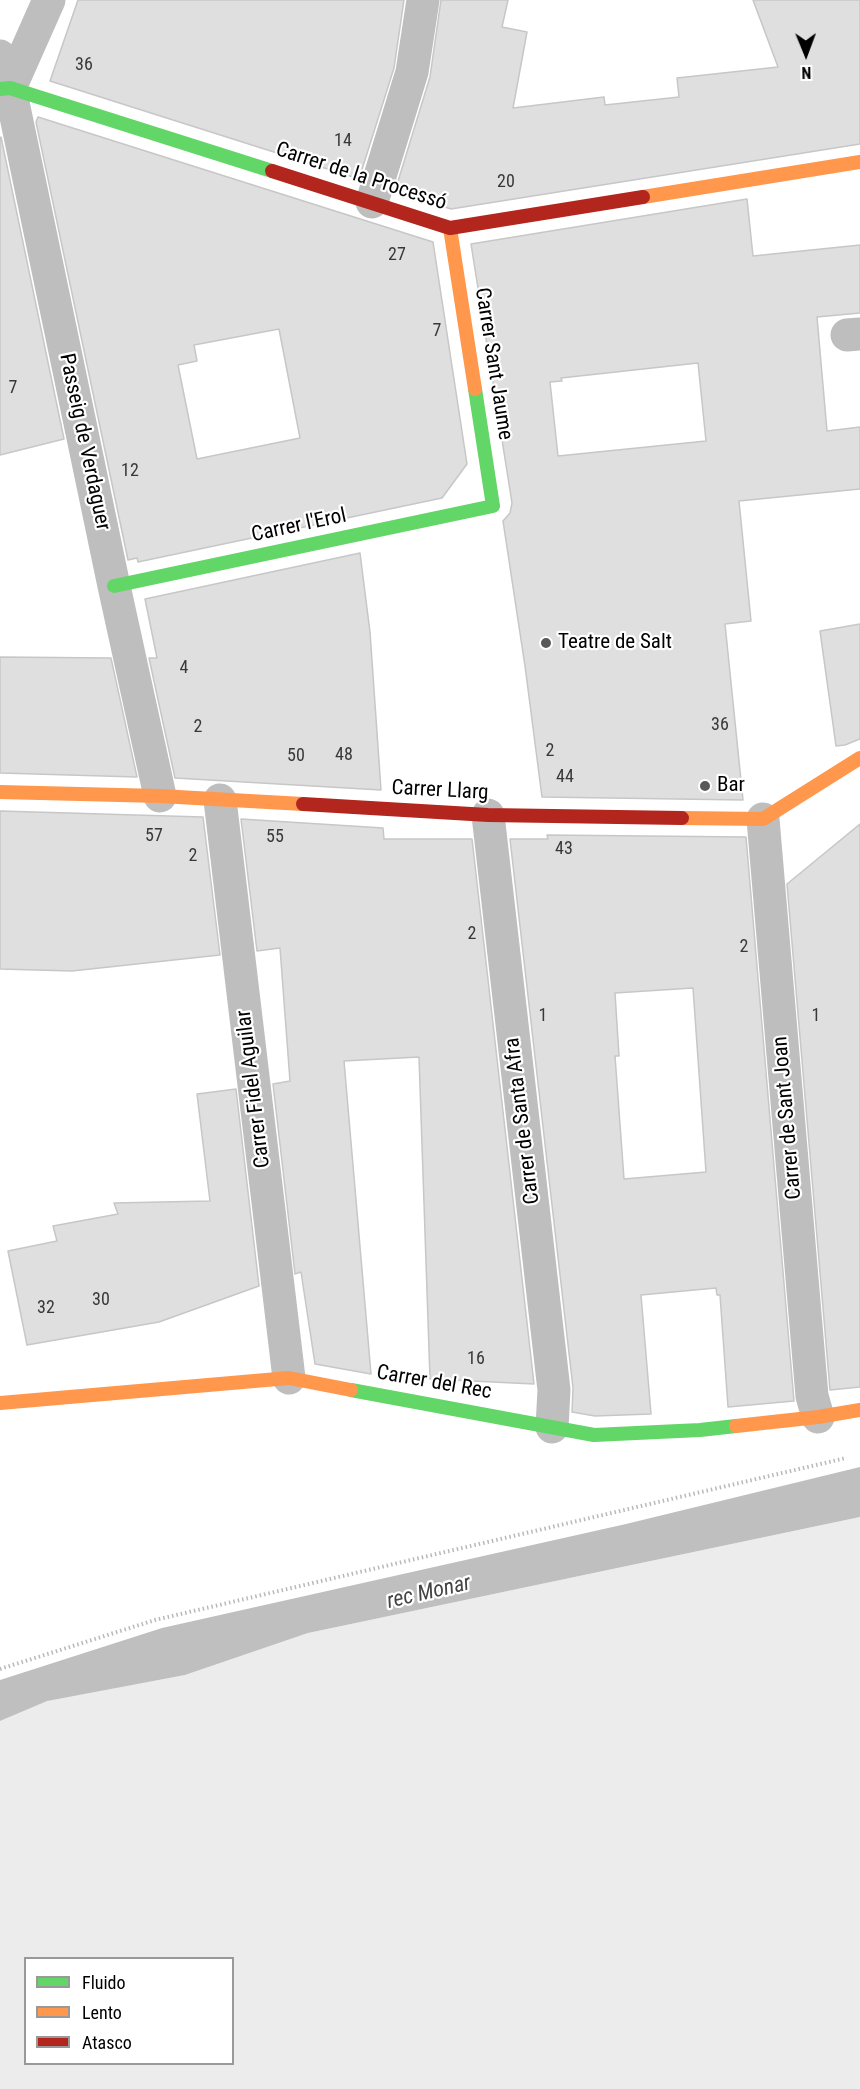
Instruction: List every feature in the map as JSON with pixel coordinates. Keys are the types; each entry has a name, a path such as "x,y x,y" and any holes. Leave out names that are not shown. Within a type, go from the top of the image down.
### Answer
{"street":[{"path":"5,88 49,0"},
{"path":"372,202 412,72 423,0"},
{"name":"Passeig de Verdaguer","path":"0,56 5,88 160,796"},
{"name":"Carrer de la Processó","path":"5,88 450,228 860,162"},
{"name":"Carrer Sant Jaume","path":"450,228 493,506"},
{"name":"Carrer l'Erol","path":"114,586 493,506"},
{"path":"763,819 860,758"},
{"name":"Carrer Llarg","path":"0,792 160,796 488,815 763,819"},
{"name":"Carrer Fidel Aguilar","path":"220,800 289,1378"},
{"name":"Carrer de Santa Afra","path":"488,815 554,1390 552,1427"},
{"name":"Carrer de Sant Joan","path":"763,819 812,1396 818,1417"},
{"name":"Carrer del Rec","path":"0,1403 289,1378 594,1435 700,1430 860,1410"}],"path":[{"path":"0,1669 155,1620 848,1458"}],"shaded area":[{"path":"860,1517 860,2089 0,2089 0,1721 47,1700 185,1675 308,1633"}],"water":[{"name":"rec Monar","path":"860,1467 860,1517 308,1633 185,1675 47,1701 0,1721 0,1680 162,1628 626,1524"}],"building":[{"path":"78,0 404,0 394,68 359,179 50,81"},
{"path":"441,0 508,0 502,27 527,32 513,108 604,97 605,105 679,97 677,78 778,67 753,0 860,0 860,144 451,209 395,191 430,77"},
{"path":"38,117 433,242 467,464 442,498 138,562 137,558 128,560 36,122","holes":["279,329 300,438 197,459 178,365 197,361 194,345"]},
{"path":"0,138 64,439 0,455"},
{"path":"747,199 753,256 860,245 860,313 817,317 827,431 860,427 860,489 739,501 751,621 725,624 743,800 542,797 503,521 510,513 512,503 471,244","holes":["698,363 706,441 558,456 550,382 562,381 561,378"]},
{"path":"360,553 370,632 381,790 175,778 149,658 157,658 145,599"},
{"path":"860,624 860,739 836,746 820,631"},
{"path":"0,657 111,658 137,777 0,773"},
{"path":"0,811 203,817 220,955 72,971 0,969"},
{"path":"241,819 383,828 384,839 472,839 534,1384 430,1379 419,1057 344,1061 371,1374 315,1364 301,1272 295,1274 273,1084 290,1081 280,948 257,951"},
{"path":"860,824 860,1387 830,1390 787,884"},
{"path":"547,835 746,837 794,1401 728,1407 720,1295 717,1295 716,1288 641,1295 651,1414 595,1416 572,1412 573,1388 510,839 548,839","holes":["693,988 706,1172 624,1179 615,1056 619,1056 615,993"]},
{"path":"236,1089 259,1286 159,1322 27,1345 8,1251 57,1241 53,1226 118,1214 114,1203 210,1201 197,1094"}],"traffic: fast":[{"path":"0,89 10,88 272,171"},
{"path":"114,586 493,506 475,389"},
{"path":"351,1390 594,1435 736,1426"}],"traffic: slow":[{"path":"643,197 860,162"},
{"path":"450,228 475,389"},
{"path":"682,818 763,819 860,758"},
{"path":"0,792 160,796 303,804"},
{"path":"0,1403 289,1378 351,1390"},
{"path":"736,1426 860,1410"}],"traffic: jam":[{"path":"272,171 450,228 643,197"},
{"path":"303,804 488,815 682,818"}],"place":[{"name":"Teatre de Salt","path":"546,643"},
{"name":"Bar","path":"705,786"}]}
